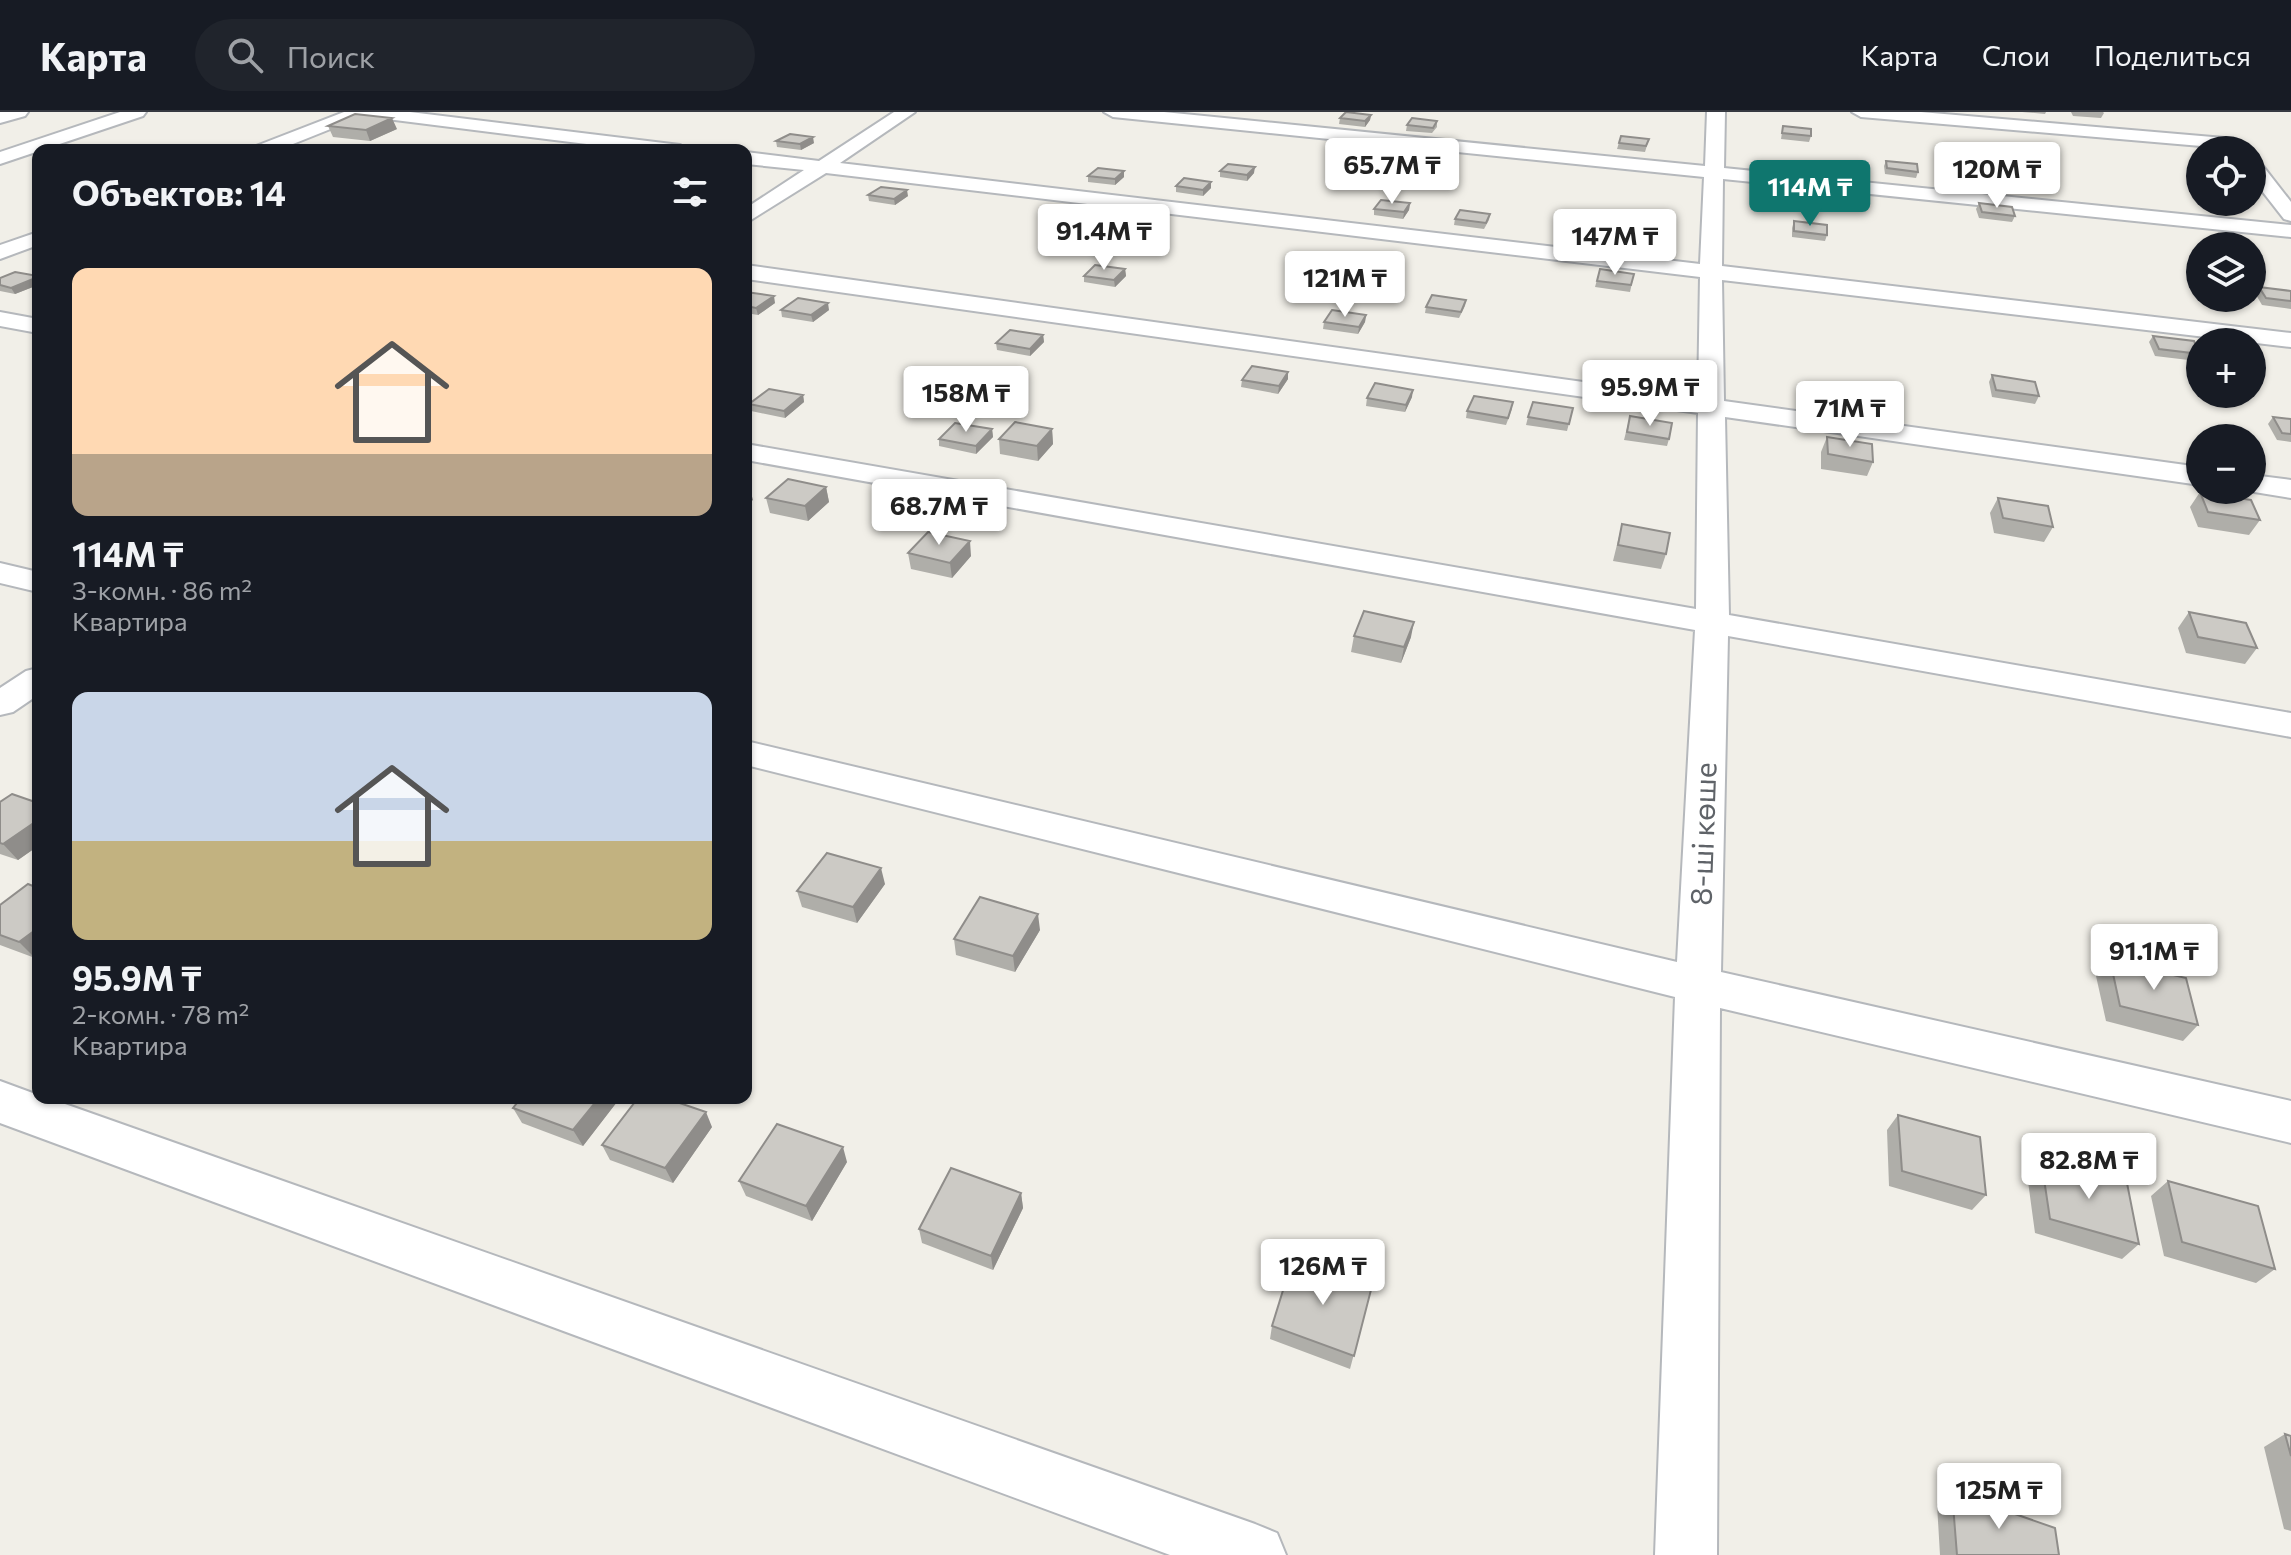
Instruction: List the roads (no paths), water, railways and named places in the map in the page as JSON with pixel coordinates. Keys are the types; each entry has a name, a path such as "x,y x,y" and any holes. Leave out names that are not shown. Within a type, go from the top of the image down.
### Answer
{"lane":[{"path":"0,118 19,112"},
{"path":"42,144 137,112"},
{"path":"277,144 359,112"},
{"path":"367,112 631,144"},
{"path":"752,213 906,112"},
{"path":"1113,112 2291,231"},
{"name":"8-ші көше","path":"1686,1555 1698,985 1712,622 1711,273 1716,112"},
{"path":"1861,112 2186,142"},
{"path":"2223,123 2231,136"},
{"path":"0,158 32,147"},
{"path":"752,159 2291,340"},
{"path":"2266,183 2291,215"},
{"path":"0,253 32,240"},
{"path":"752,273 2186,474"},
{"path":"0,319 32,325"},
{"path":"752,453 2291,725"},
{"path":"2266,486 2291,489"},
{"path":"0,573 32,581"},
{"path":"0,704 32,683"},
{"path":"752,754 1698,985 2291,1122"},
{"path":"0,1102 1255,1555"}]}
